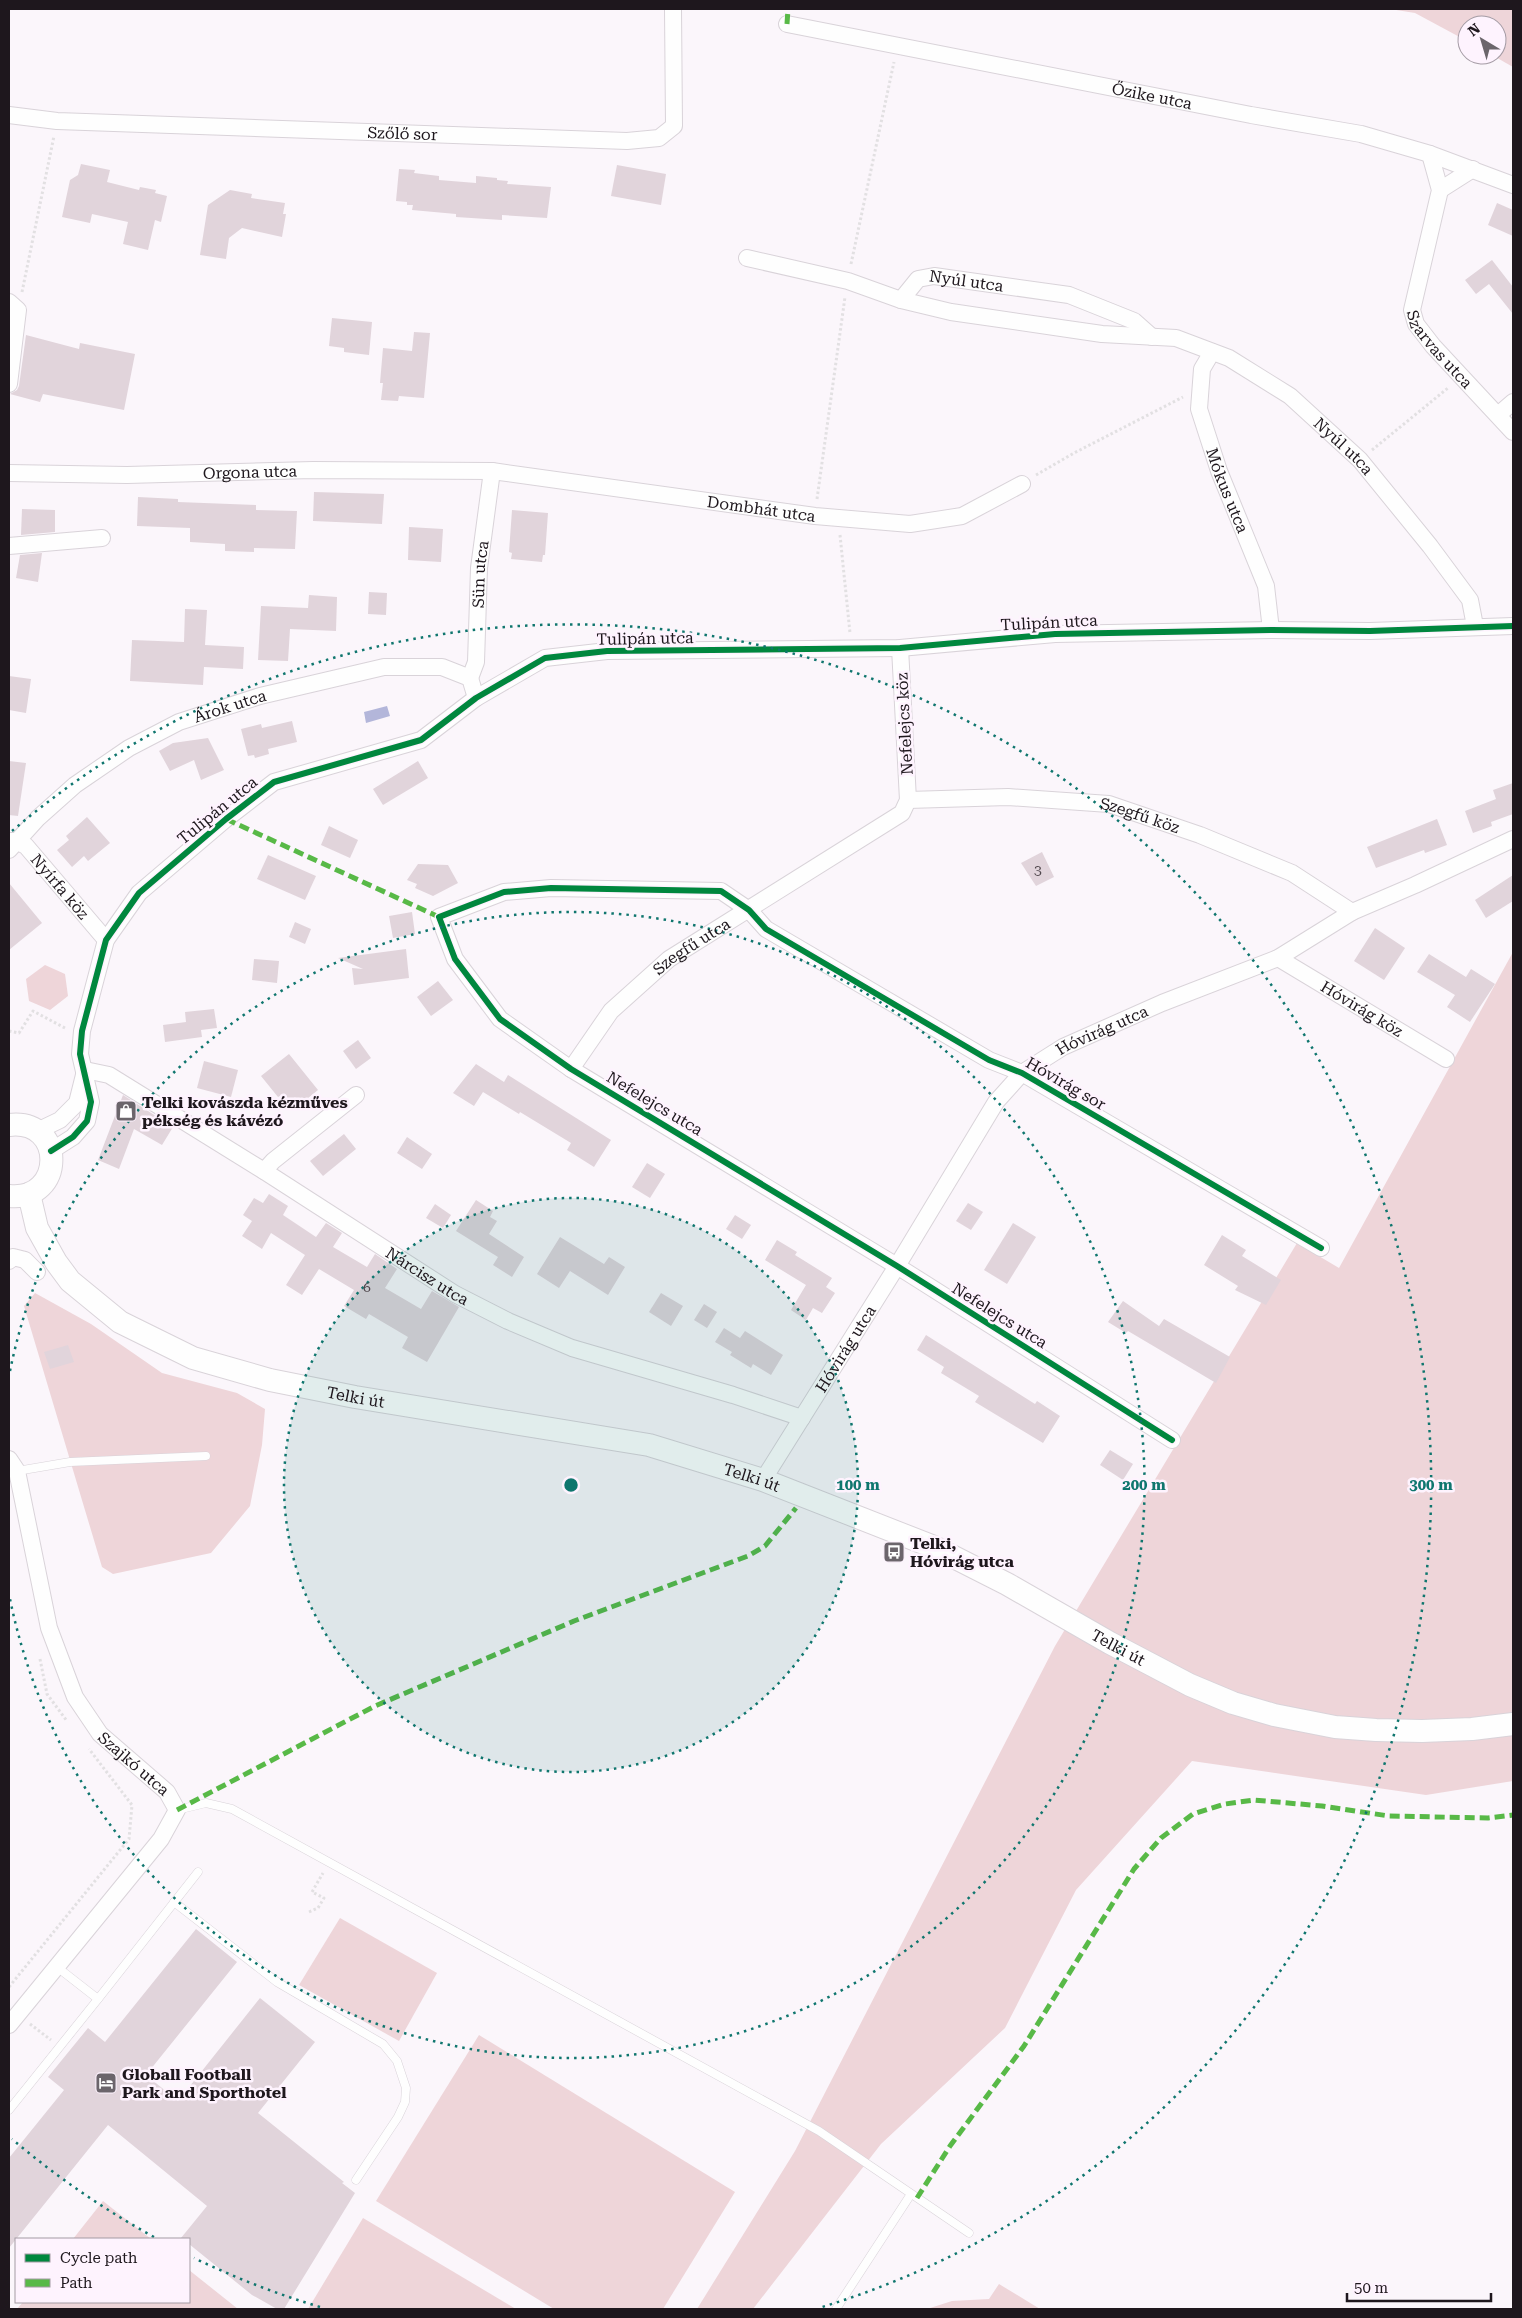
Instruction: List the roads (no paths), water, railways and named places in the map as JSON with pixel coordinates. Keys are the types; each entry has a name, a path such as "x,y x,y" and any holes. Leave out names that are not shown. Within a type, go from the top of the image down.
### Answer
{"main road":[{"path":"9,1125 21,1124 37,1131 46,1140 51,1151 50,1172 45,1181 19,1195"},
{"name":"Telki út","path":"19,1195 56,1262 70,1281 120,1322 193,1358 270,1380 355,1397 649,1445 763,1480 934,1547 1007,1584 1110,1643 1190,1685 1233,1703 1274,1715 1343,1728 1422,1731 1472,1729 1513,1724"}],"street":[{"name":"Szőlő sor","path":"9,115 57,121 627,141 659,138 674,126 673,9"},
{"name":"Őzike utca","path":"787,24 1242,113 1361,134 1430,154 1513,185"},
{"name":"Szarvas utca","path":"1430,154 1440,190 1412,310 1416,324 1433,346 1513,432"},
{"path":"1440,190 1473,169"},
{"name":"Nyúl utca","path":"747,258 848,281 901,300 951,312 1102,334 1176,338 1229,358 1290,396 1360,460 1430,546 1470,600 1475,626"},
{"name":"Nyúl utca","path":"901,300 918,279 934,276 1069,295 1134,321 1152,337"},
{"path":"9,384 14,306"},
{"name":"Mókus utca","path":"1212,352 1202,369 1199,409 1219,471 1266,586 1271,630"},
{"path":"1498,415 1513,402"},
{"name":"Orgona utca","path":"9,473 127,475 312,470 492,471"},
{"name":"Dombhát utca","path":"492,471 839,518 910,524 962,516 1022,484"},
{"name":"Sün utca","path":"470,678 476,662 479,568 492,471"},
{"path":"9,546 102,538"},
{"name":"Tulipán utca","path":"51,1151 73,1137 87,1122 91,1102 80,1054 82,1031 106,940 139,893 226,819 274,782 421,740 476,698 544,658 607,651 900,648 1056,634 1271,630 1370,631 1513,626"},
{"name":"Nefelejcs köz","path":"900,648 908,800"},
{"name":"Árok utca","path":"11,844 76,785 129,748 179,722 260,696 384,667 442,667 470,678"},
{"path":"470,678 476,698"},
{"name":"Szegfű köz","path":"908,800 1008,797 1109,804 1200,835 1292,873 1352,912"},
{"name":"Szegfű utca","path":"572,1069 611,1011 669,959 902,813 908,800"},
{"name":"Hóvirág utca","path":"763,1480 897,1266 996,1102 1022,1073 1063,1047 1162,1002 1278,958 1352,912 1513,839"},
{"name":"Nyírfa köz","path":"11,844 26,846 106,940"},
{"name":"Nefelejcs utca","path":"749,910 721,891 551,888 504,892 439,917 455,959 500,1019 572,1069 897,1266 1172,1440"},
{"name":"Hóvirág sor","path":"749,910 766,929 989,1060 1022,1073 1321,1248"},
{"name":"Hóvirág köz","path":"1278,958 1446,1059"},
{"name":"Tulipán utca","path":"37,1131 60,1120 77,1103 85,1070"},
{"name":"Nárcisz utca","path":"85,1070 109,1075 264,1171 455,1294 508,1322 572,1348 733,1395 802,1418"},
{"path":"264,1171 356,1095"},
{"path":"9,1260 13,1257 25,1260 37,1272"},
{"name":"Szajkó utca","path":"13,1465 49,1628 75,1697 100,1734 167,1792 177,1810 161,1839 13,2020"}],"lane":[{"path":"13,1465 206,1456"},
{"path":"177,1810 206,1803 232,1809 819,2131 969,2233"},
{"path":"9,2110 198,1872"},
{"path":"174,1902 277,1982 382,2044 397,2061 406,2088 405,2102 398,2117 356,2180"},
{"path":"57,1967 98,2000"},
{"path":"836,2309 911,2194"}],"water":[{"path":"387,706 390,716 366,723 364,712"}],"place":[{"name":"Telki kovászda kézműves pékség és kávézó","path":"126,1111"},
{"name":"Telki, Hóvirág utca","path":"894,1552"},
{"name":"Globall Football Park and Sporthotel","path":"106,2083"}]}
